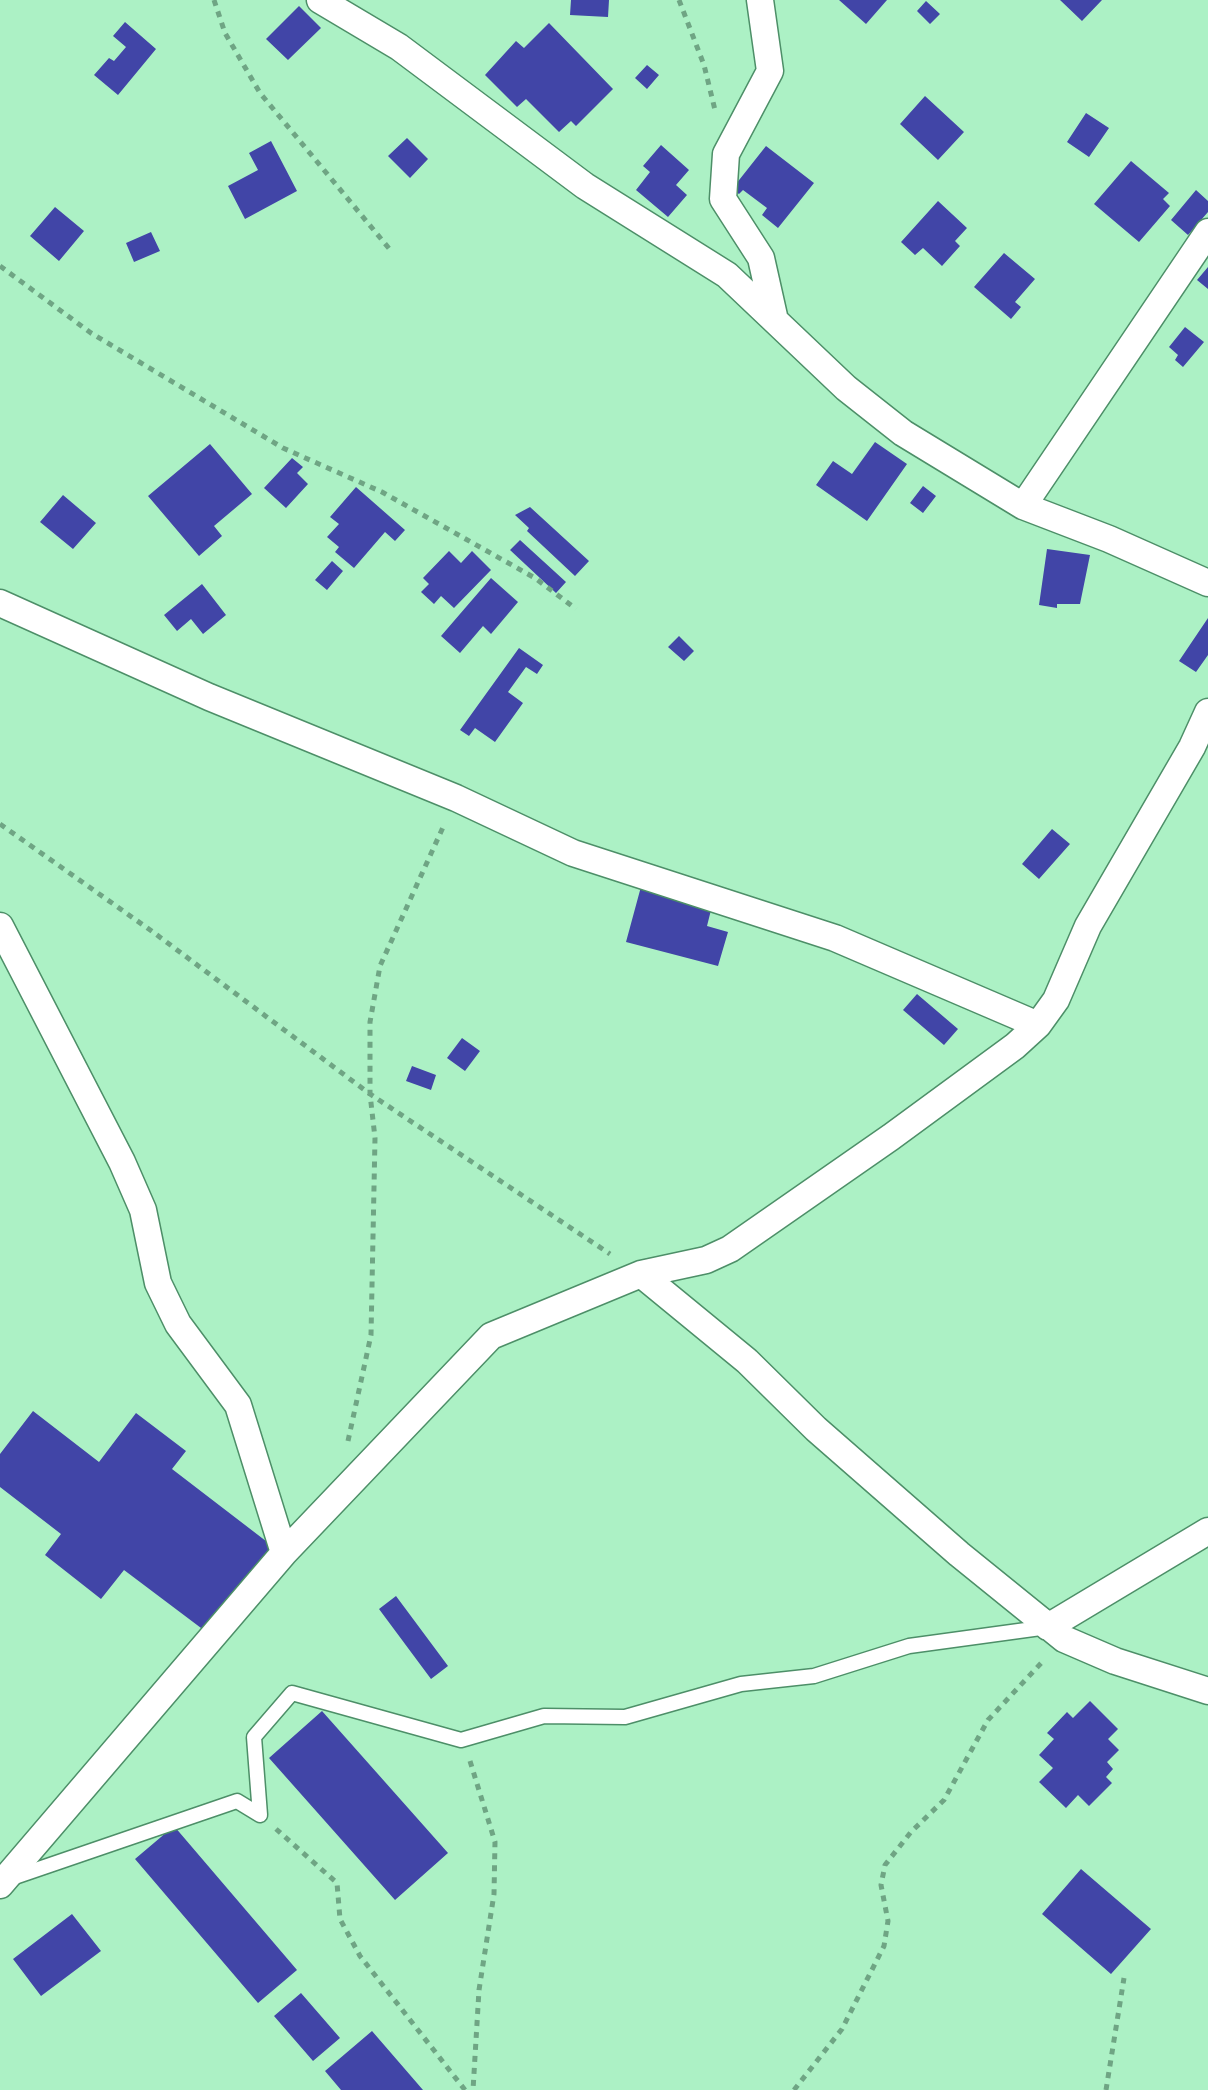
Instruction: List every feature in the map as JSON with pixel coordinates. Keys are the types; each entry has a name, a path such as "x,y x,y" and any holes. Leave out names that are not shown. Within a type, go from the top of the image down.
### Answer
{"street":[{"path":"320,0 399,47 585,186 727,275 774,316 846,388 903,433 1023,506 1109,539 1208,583"},
{"path":"760,0 770,71 726,154 723,199 761,258 774,316"},
{"path":"1023,506 1208,232"},
{"path":"0,603 209,697 456,798 573,853 835,938 1038,1025"},
{"path":"2,1883 284,1553 491,1336 641,1274 706,1260 730,1249 891,1137 1015,1046 1038,1025 1056,1000 1088,926 1200,752 1208,712"},
{"path":"0,926 81,1089 122,1162 143,1210 158,1283 178,1324 238,1405 284,1553"},
{"path":"641,1274 747,1361 816,1429 1056,1633 1115,1661 1208,1691"},
{"path":"1056,1633 1208,1531"}],"lane":[{"path":"260,1815 254,1737 292,1693 461,1740 544,1716 625,1717 741,1684 814,1676 909,1646 1056,1633"},
{"path":"2,1883 237,1801 260,1815"}],"path":[{"path":"214,0 225,33 260,93 392,252"},
{"path":"679,0 704,65 726,154"},
{"path":"0,266 91,333 283,448 382,492 535,578 576,609"},
{"path":"337,1494 371,1335 375,1138 370,1094 370,1022 380,966 456,798"},
{"path":"0,824 141,923 370,1094 641,1274"},
{"path":"794,2090 814,2069 842,2029 880,1955 888,1921 881,1885 885,1865 903,1841 944,1800 988,1720 1056,1633"},
{"path":"461,1740 478,1780 495,1842 494,1894 479,1990 473,2090"},
{"path":"260,1815 337,1883 340,1919 360,1956 465,2090"},
{"path":"1106,2090 1124,1978"}],"building":[{"path":"571,0 609,0 608,17 570,15"},
{"path":"839,0 887,0 866,24"},
{"path":"1060,0 1102,0 1082,21"},
{"path":"926,1 940,14 930,24 917,11"},
{"path":"299,6 321,28 288,60 266,39"},
{"path":"125,22 156,49 118,95 94,75 109,58 114,61 126,47 113,36"},
{"path":"549,23 613,89 576,126 571,121 559,132 526,99 517,107 485,75 516,41 524,48"},
{"path":"647,65 659,75 647,89 635,78"},
{"path":"925,96 964,132 938,160 900,124"},
{"path":"1086,113 1109,128 1089,157 1067,142"},
{"path":"407,138 428,159 410,178 388,156"},
{"path":"271,141 297,191 245,219 228,186 258,170 249,153"},
{"path":"661,145 689,170 676,185 687,195 668,217 636,190 650,172 643,166"},
{"path":"766,146 814,183 778,228 762,215 767,208 743,190 739,194 732,189"},
{"path":"1131,161 1169,193 1163,199 1170,206 1139,242 1094,204"},
{"path":"1196,190 1208,201 1208,212 1188,235 1171,220"},
{"path":"938,201 967,228 955,241 960,246 942,266 923,248 915,255 901,242"},
{"path":"55,207 84,231 59,261 30,236"},
{"path":"151,232 160,251 134,262 126,243"},
{"path":"1004,253 1035,279 1015,302 1021,307 1011,319 974,287"},
{"path":"1208,267 1208,289 1197,280"},
{"path":"1185,327 1204,342 1183,367 1175,360 1178,355 1169,347"},
{"path":"875,442 907,464 867,521 816,485 833,461 852,474"},
{"path":"210,444 252,494 214,526 222,536 199,556 148,496"},
{"path":"292,458 303,467 297,473 308,484 286,508 264,488"},
{"path":"923,486 936,496 923,513 910,503"},
{"path":"356,487 405,530 395,541 385,532 354,568 335,552 339,547 327,537 339,524 330,517"},
{"path":"63,495 96,523 73,549 40,522"},
{"path":"530,507 589,561 575,576 527,531 529,528 515,515"},
{"path":"520,540 566,582 556,593 510,550"},
{"path":"1047,549 1090,555 1080,604 1057,604 1057,608 1039,605"},
{"path":"449,551 461,563 472,551 491,570 454,608 441,596 434,604 421,592 429,584 423,578"},
{"path":"332,561 343,571 327,590 315,580"},
{"path":"491,578 518,602 491,634 483,626 460,653 441,636"},
{"path":"202,584 226,615 203,634 191,619 177,631 164,615"},
{"path":"1208,618 1208,655 1196,672 1179,661"},
{"path":"679,636 694,651 684,661 668,647"},
{"path":"519,648 543,665 537,674 526,667 508,692 523,703 495,742 475,728 469,736 460,730"},
{"path":"1052,829 1070,844 1039,879 1022,864"},
{"path":"642,883 713,902 707,926 728,932 718,966 626,942"},
{"path":"917,994 958,1029 944,1045 903,1010"},
{"path":"462,1038 480,1051 465,1071 447,1058"},
{"path":"412,1066 436,1075 431,1090 406,1081"},
{"path":"33,1411 99,1462 136,1413 186,1451 172,1469 275,1548 209,1634 124,1570 101,1599 45,1555 61,1534 0,1487 0,1454"},
{"path":"396,1596 448,1666 431,1679 379,1609"},
{"path":"1090,1701 1118,1729 1108,1739 1119,1750 1107,1762 1113,1769 1106,1777 1112,1783 1089,1806 1078,1795 1066,1808 1039,1782 1053,1768 1039,1755 1054,1739 1047,1733 1067,1712 1073,1718"},
{"path":"322,1711 448,1853 395,1900 269,1758"},
{"path":"174,1826 297,1970 258,2003 135,1859"},
{"path":"1081,1869 1151,1929 1111,1974 1042,1914"},
{"path":"72,1914 101,1951 41,1996 13,1959"},
{"path":"301,1993 340,2038 313,2061 274,2016"},
{"path":"372,2031 423,2090 341,2090 325,2071"}]}
